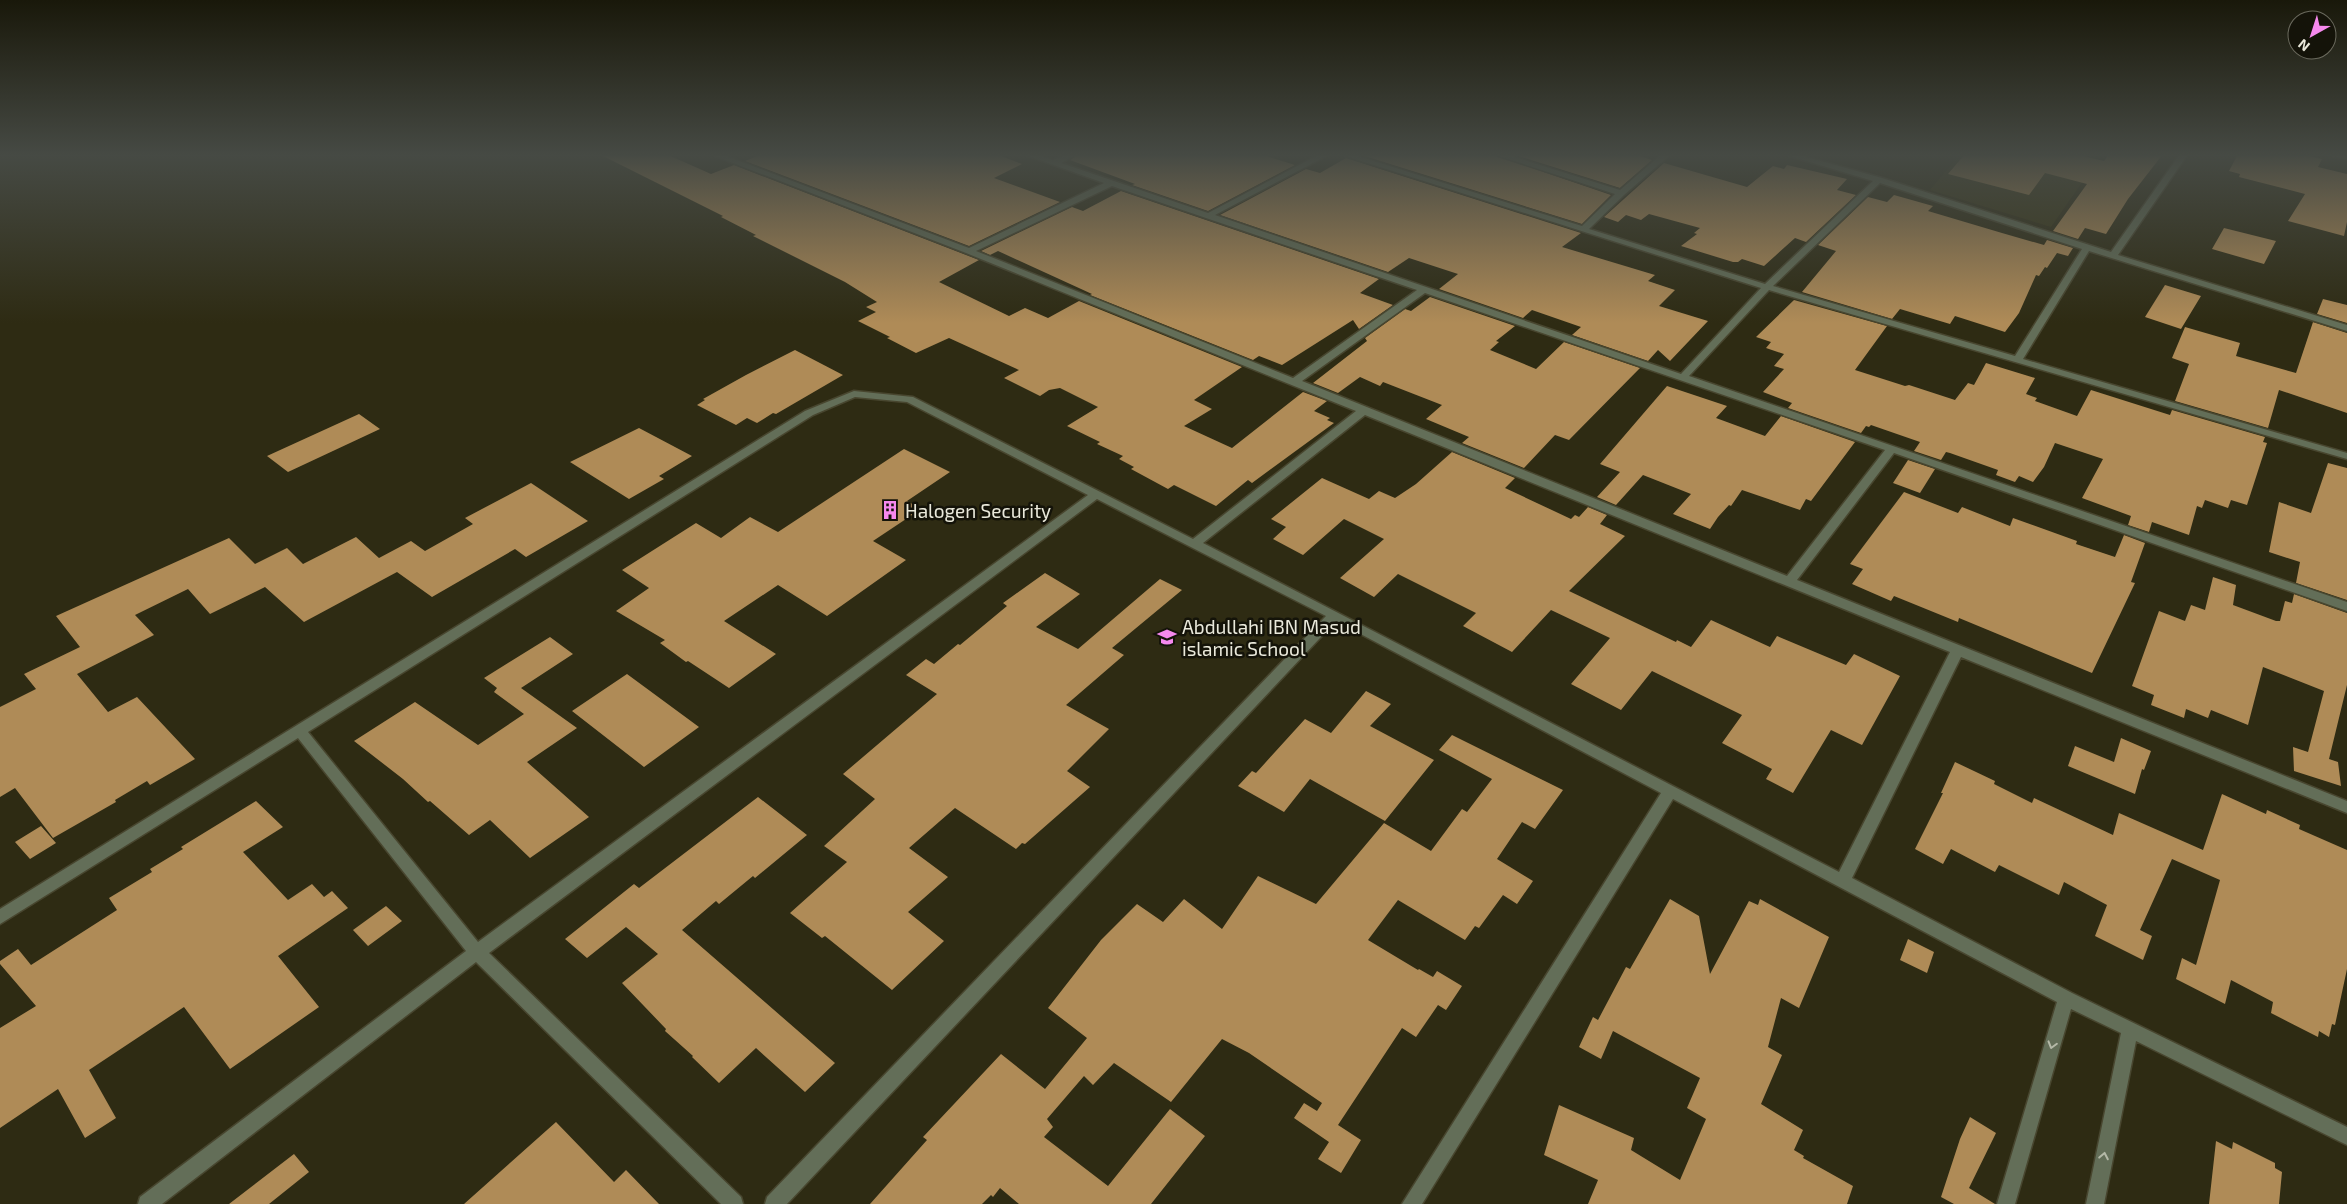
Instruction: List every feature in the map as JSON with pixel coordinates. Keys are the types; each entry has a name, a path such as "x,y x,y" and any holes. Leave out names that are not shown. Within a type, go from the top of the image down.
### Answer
{"street":[{"path":"862,210 969,251 2347,807"},
{"path":"969,251 1054,210"},
{"path":"1191,210 1892,448 2347,607"},
{"path":"1208,216 1219,210"},
{"path":"1520,210 2017,361 2347,456"},
{"path":"1583,230 1603,210"},
{"path":"1683,377 1767,286 1846,210"},
{"path":"1971,210 2347,328"},
{"path":"2113,256 2145,210"},
{"path":"2017,361 2087,248"},
{"path":"1294,382 1424,290"},
{"path":"0,917 809,413 854,394 909,399 1334,615 2066,998 2347,1136"},
{"path":"1193,544 1363,410"},
{"path":"1789,582 1892,448"},
{"path":"146,1204 477,952 1096,494"},
{"path":"774,1204 1334,615"},
{"path":"1843,880 1958,650"},
{"path":"300,731 477,952 734,1204"},
{"path":"1411,1204 1671,790"},
{"path":"2006,1204 2066,998"},
{"path":"2095,1204 2130,1029"}],"shaded area":[{"path":"1996,210 2063,210 2051,227"}],"building":[{"path":"711,210 851,210 979,260 939,282 1009,316 1025,308 1048,318 1079,301 1242,367 1194,400 1212,409 1184,426 1232,448 1303,392 1327,401 1314,411 1330,418 1327,420 1334,423 1252,483 1248,480 1216,506 1174,485 1168,489 1131,469 1134,467 1119,459 1123,456 1097,444 1100,442 1067,426 1098,407 1060,388 1049,390 1040,396 1004,378 1019,370 949,338 916,353 858,321 876,312 866,307 877,302 845,282 753,236 756,235 721,217 723,216"},
{"path":"875,210 1043,210 969,246"},
{"path":"1065,210 1177,210 1379,279 1360,293 1393,305 1359,329 1353,320 1282,365 1259,356 1253,360 1090,295 1092,294 998,251 990,255 981,251"},
{"path":"1229,210 1510,210 1581,233 1562,247 1655,275 1648,281 1675,290 1659,306 1708,321 1670,361 1658,350 1648,361 1572,335 1581,327 1532,310 1523,318 1439,289 1458,274 1409,258 1388,272 1220,215"},
{"path":"1538,210 1596,210 1582,224"},
{"path":"1612,210 1840,210 1806,242 1795,238 1764,266 1742,259 1738,262 1733,262 1681,246 1697,234 1694,233 1700,228 1649,214 1641,220 1626,215 1618,222 1604,217"},
{"path":"1854,210 1929,210 2044,245 2047,240 2073,248 2068,256 2057,253 2047,268 2045,267 2039,276 2036,275 2019,313 2005,332 1955,316 1950,324 1900,309 1892,319 1802,292 1836,251 1818,245"},
{"path":"2068,210 2121,210 2106,234 2085,228 2078,239 2053,231"},
{"path":"2295,210 2347,210 2344,236 2288,221"},
{"path":"2224,228 2276,241 2264,264 2212,249"},
{"path":"2165,285 2201,296 2181,329 2145,317"},
{"path":"1430,297 1515,326 1496,341 1499,342 1490,350 1536,369 1564,342 1640,368 1569,440 1555,435 1524,468 1462,443 1469,437 1426,419 1442,405 1383,382 1380,386 1360,377 1338,393 1313,383 1367,341 1365,338 1405,309 1411,311"},
{"path":"2323,299 2347,305 2347,323 2317,314"},
{"path":"1794,300 1887,326 1855,370 1905,386 1909,385 1955,400 1968,383 1974,385 1986,363 2035,378 2026,394 2037,398 2035,401 2077,416 2091,390 2170,415 2172,410 2265,437 2263,442 2267,443 2247,505 2231,500 2228,508 2205,500 2202,508 2197,506 2189,535 2152,522 2149,532 2128,525 2131,516 2082,498 2103,459 2055,443 2044,467 2033,482 2019,476 2015,482 1996,475 1998,470 1950,453 1946,452 1941,460 1914,451 1920,442 1871,425 1869,427 1866,426 1861,433 1788,408 1792,403 1763,392 1784,369 1774,366 1784,354 1766,348 1771,342 1756,337"},
{"path":"2313,322 2347,333 2347,413 2279,390 2268,428 2175,401 2189,364 2172,358 2185,327 2240,343 2236,356 2296,373"},
{"path":"795,350 843,375 757,423 747,418 736,425 697,405 705,400 703,399"},
{"path":"1667,386 1727,406 1716,418 1765,436 1781,416 1855,442 1811,501 1806,499 1800,510 1742,490 1731,506 1729,505 1718,517 1710,529 1673,514 1691,494 1643,475 1616,505 1597,497 1620,472 1600,464"},
{"path":"359,414 380,429 288,472 267,456"},
{"path":"639,428 692,456 659,476 664,479 629,499 570,462"},
{"path":"904,449 950,472 907,501 921,509 873,541 906,560 827,616 778,585 724,621 776,654 729,688 688,661 686,662 660,643 665,640 616,611 649,588 622,570 696,523 721,538 750,517 778,532"},
{"path":"1452,452 1515,478 1505,488 1571,519 1575,515 1579,517 1588,507 1607,515 1600,524 1625,536 1569,591 1676,642 1677,640 1691,647 1711,620 1770,647 1777,636 1846,665 1854,654 1900,676 1862,745 1831,730 1793,793 1766,779 1772,769 1722,743 1742,715 1652,671 1621,710 1571,684 1610,638 1551,610 1512,652 1463,626 1476,613 1398,574 1374,597 1340,578 1384,539 1344,519 1303,555 1273,539 1286,527 1271,519 1322,478 1369,499 1379,491 1395,498 1416,484"},
{"path":"1908,460 1935,469 1920,493 1893,483"},
{"path":"2328,463 2347,468 2347,600 2296,583 2300,562 2269,552 2279,502 2311,513"},
{"path":"531,483 588,521 526,557 515,549 432,597 397,572 304,622 265,587 210,614 188,589 135,615 154,635 77,674 108,712 137,697 195,759 150,785 147,781 115,800 116,802 53,838 15,788 0,797 0,707 36,689 24,674 80,647 56,616 229,538 255,564 287,548 303,564 356,537 379,558 411,541 425,551 473,524 465,518"},
{"path":"1904,492 1958,513 1962,507 2010,526 2013,518 2077,541 2076,544 2115,557 2124,535 2145,543 2131,582 2135,583 2092,673 1959,618 1958,622 1894,596 1891,601 1852,584 1863,569 1850,564"},
{"path":"1045,573 1080,594 1036,627 1078,649 1160,579 1182,590 1112,648 1124,655 1066,705 1109,729 1067,771 1090,787 1025,844 1022,843 1016,849 955,808 909,848 948,877 908,912 944,941 892,990 825,936 822,938 790,913 847,862 824,846 875,799 843,774 937,694 906,675 926,659 934,664 958,644 960,645 1007,606 1003,603"},
{"path":"2213,577 2236,585 2233,605 2276,621 2280,621 2285,601 2292,603 2294,594 2347,613 2347,685 2329,759 2338,762 2341,786 2294,771 2293,747 2308,752 2324,691 2263,667 2248,725 2211,710 2208,718 2186,709 2184,718 2151,705 2154,695 2132,686 2159,611 2185,621 2191,605 2205,610"},
{"path":"550,637 573,654 521,688 577,728 527,762 589,817 530,858 490,820 469,835 430,801 428,802 403,779 354,741 415,702 478,745 524,714 494,692 497,688 484,678"},
{"path":"627,674 699,727 644,767 572,711"},
{"path":"1366,691 1391,704 1370,726 1434,760 1385,821 1310,779 1284,812 1238,786 1252,771 1256,773 1305,719 1331,733"},
{"path":"1452,735 1563,790 1535,829 1522,822 1497,859 1533,881 1517,904 1503,895 1479,928 1475,926 1465,940 1398,900 1368,940 1418,970 1433,977 1437,971 1462,986 1446,1010 1438,1005 1416,1037 1402,1028 1338,1125 1361,1140 1341,1173 1318,1159 1329,1142 1294,1118 1304,1103 1317,1111 1322,1103 1249,1053 1222,1039 1171,1102 1114,1063 1093,1085 1084,1076 1047,1119 1053,1127 1044,1137 1108,1186 1170,1109 1205,1136 1151,1204 1019,1204 1000,1188 993,1197 991,1195 982,1204 870,1204 927,1140 923,1137 1001,1054 1045,1089 1087,1038 1048,1008 1101,940 1137,904 1163,922 1184,899 1222,929 1258,876 1316,904 1384,823 1431,851 1462,809 1467,812 1492,779 1439,750"},
{"path":"2121,738 2151,751 2144,770 2142,769 2135,794 2068,766 2075,746 2114,762"},
{"path":"1955,762 1995,781 1994,784 2032,803 2034,798 2113,835 2119,813 2203,850 2222,794 2266,814 2267,810 2300,825 2299,829 2347,850 2347,969 2335,1025 2332,1024 2329,1037 2319,1031 2318,1037 2271,1013 2273,1002 2231,980 2225,1004 2176,979 2182,958 2196,965 2220,880 2172,859 2140,930 2152,936 2143,960 2095,936 2107,905 2064,882 2059,895 1999,865 1995,872 1951,849 1943,864 1915,849 1943,793 1941,793"},
{"path":"758,797 807,835 755,878 753,876 719,904 716,901 682,930 835,1063 805,1092 756,1048 719,1083 665,1031 666,1029 622,983 658,954 626,927 587,958 565,939 634,884 639,888"},
{"path":"256,801 283,827 243,852 288,900 312,884 324,897 332,891 348,908 278,956 319,1007 230,1069 184,1007 89,1070 116,1118 85,1138 58,1089 0,1128 0,1028 36,1006 0,964 0,961 18,949 31,965 117,910 109,898 152,872 150,869 183,849 181,847"},
{"path":"41,826 56,843 30,859 15,842"},
{"path":"1670,899 1699,916 1710,974 1749,901 1758,905 1760,899 1829,937 1799,1008 1781,998 1768,1047 1782,1055 1761,1104 1803,1130 1794,1150 1804,1156 1803,1158 1853,1186 1847,1204 1588,1204 1598,1180 1544,1155 1559,1105 1634,1138 1631,1150 1680,1180 1706,1119 1687,1108 1700,1078 1613,1031 1601,1059 1579,1047 1593,1017 1598,1020 1626,967 1630,969"},
{"path":"386,906 402,921 368,946 353,930"},
{"path":"1908,939 1934,952 1927,973 1900,960"},
{"path":"1970,1117 1996,1133 1969,1188 1995,1204 1954,1204 1941,1197 1960,1139"},
{"path":"556,1122 614,1182 626,1170 659,1204 464,1204"},
{"path":"2216,1141 2232,1149 2233,1142 2275,1163 2275,1168 2282,1172 2279,1204 2209,1204"},
{"path":"294,1154 309,1172 269,1204 229,1204"}],"place":[{"name":"Halogen Security","path":"890,510"},
{"name":"Abdullahi IBN Masud islamic School","path":"1167,637"}]}
